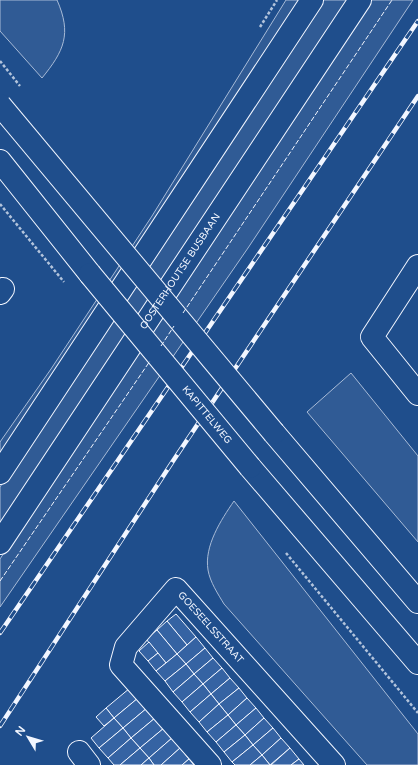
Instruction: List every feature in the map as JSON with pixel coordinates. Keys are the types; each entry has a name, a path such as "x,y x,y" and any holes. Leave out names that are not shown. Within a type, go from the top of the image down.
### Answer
{"street":[{"path":"0,473 312,0"},
{"name":"OOSTERHOUTSE BUSBAAN","path":"0,543 360,0"},
{"path":"0,105 274,433 418,602"},
{"name":"KAPITTELWEG","path":"0,162 90,274 250,467 418,663"},
{"path":"418,266 372,337 418,394"},
{"name":"GOESEELSSTRAAT","path":"210,765 121,665 126,647 176,589 334,765"}],"path":[{"path":"283,550 418,714"}],"shaded area":[{"path":"0,0 57,0 62,12 65,33 56,59 42,78 0,31"},
{"path":"286,0 302,0 0,460 0,442 51,369 152,216"},
{"path":"322,0 349,0 0,528 0,487"},
{"path":"368,0 413,0 248,248 0,607 0,559"},
{"path":"351,373 418,456 418,542 307,412"},
{"path":"234,501 418,734 418,765 367,765 224,604 210,579 207,561 211,543 219,525"}],"building":[{"path":"176,614 196,637 187,645 167,621"},
{"path":"167,621 187,645 177,654 157,630"},
{"path":"157,630 177,654 166,663 146,639"},
{"path":"196,637 205,648 186,664 177,654"},
{"path":"149,642 158,653 148,661 139,651"},
{"path":"205,648 213,658 194,674 186,664"},
{"path":"158,653 166,663 156,671 148,661"},
{"path":"177,654 186,664 165,681 156,671"},
{"path":"213,658 222,668 203,684 194,674"},
{"path":"186,664 194,674 173,692 165,681"},
{"path":"222,668 230,678 211,694 203,684"},
{"path":"194,674 203,684 182,702 173,692"},
{"path":"230,678 239,688 219,704 211,694"},
{"path":"203,684 211,694 190,712 182,702"},
{"path":"130,688 138,698 114,718 106,708"},
{"path":"239,688 247,698 228,715 219,704"},
{"path":"211,694 219,704 199,722 190,712"},
{"path":"138,698 147,708 123,728 114,718"},
{"path":"247,698 256,708 236,725 228,715"},
{"path":"219,704 228,715 207,732 199,722"},
{"path":"106,708 114,718 104,726 96,717"},
{"path":"147,708 155,718 131,738 123,728"},
{"path":"256,708 264,718 245,735 236,725"},
{"path":"228,715 236,725 216,742 207,732"},
{"path":"114,718 123,728 99,748 91,738"},
{"path":"155,718 164,728 140,748 131,738"},
{"path":"264,718 273,728 253,745 245,735"},
{"path":"236,725 245,735 224,752 216,742"},
{"path":"123,728 131,738 108,758 99,748"},
{"path":"164,728 172,738 149,758 140,748"},
{"path":"273,728 281,738 262,755 253,745"},
{"path":"245,735 253,745 232,762 224,752"},
{"path":"131,738 140,748 120,765 114,765 108,758"},
{"path":"172,738 180,748 161,765 154,765 149,758"},
{"path":"281,738 290,748 270,765 262,755"},
{"path":"253,745 262,755 250,765 235,765 232,762"},
{"path":"140,748 149,758 141,765 120,765"},
{"path":"180,748 189,759 182,765 161,765"},
{"path":"290,748 299,759 291,765 271,765"},
{"path":"262,755 270,765 250,765"},
{"path":"149,758 154,765 141,765"},
{"path":"189,759 194,765 182,765"},
{"path":"299,759 304,765 291,765"}],"railway":[{"path":"0,633 418,21"},
{"path":"0,726 173,461 418,96"}],"fence":[{"path":"183,313 392,0"},
{"path":"161,346 174,326"},
{"path":"0,581 150,361"}]}
